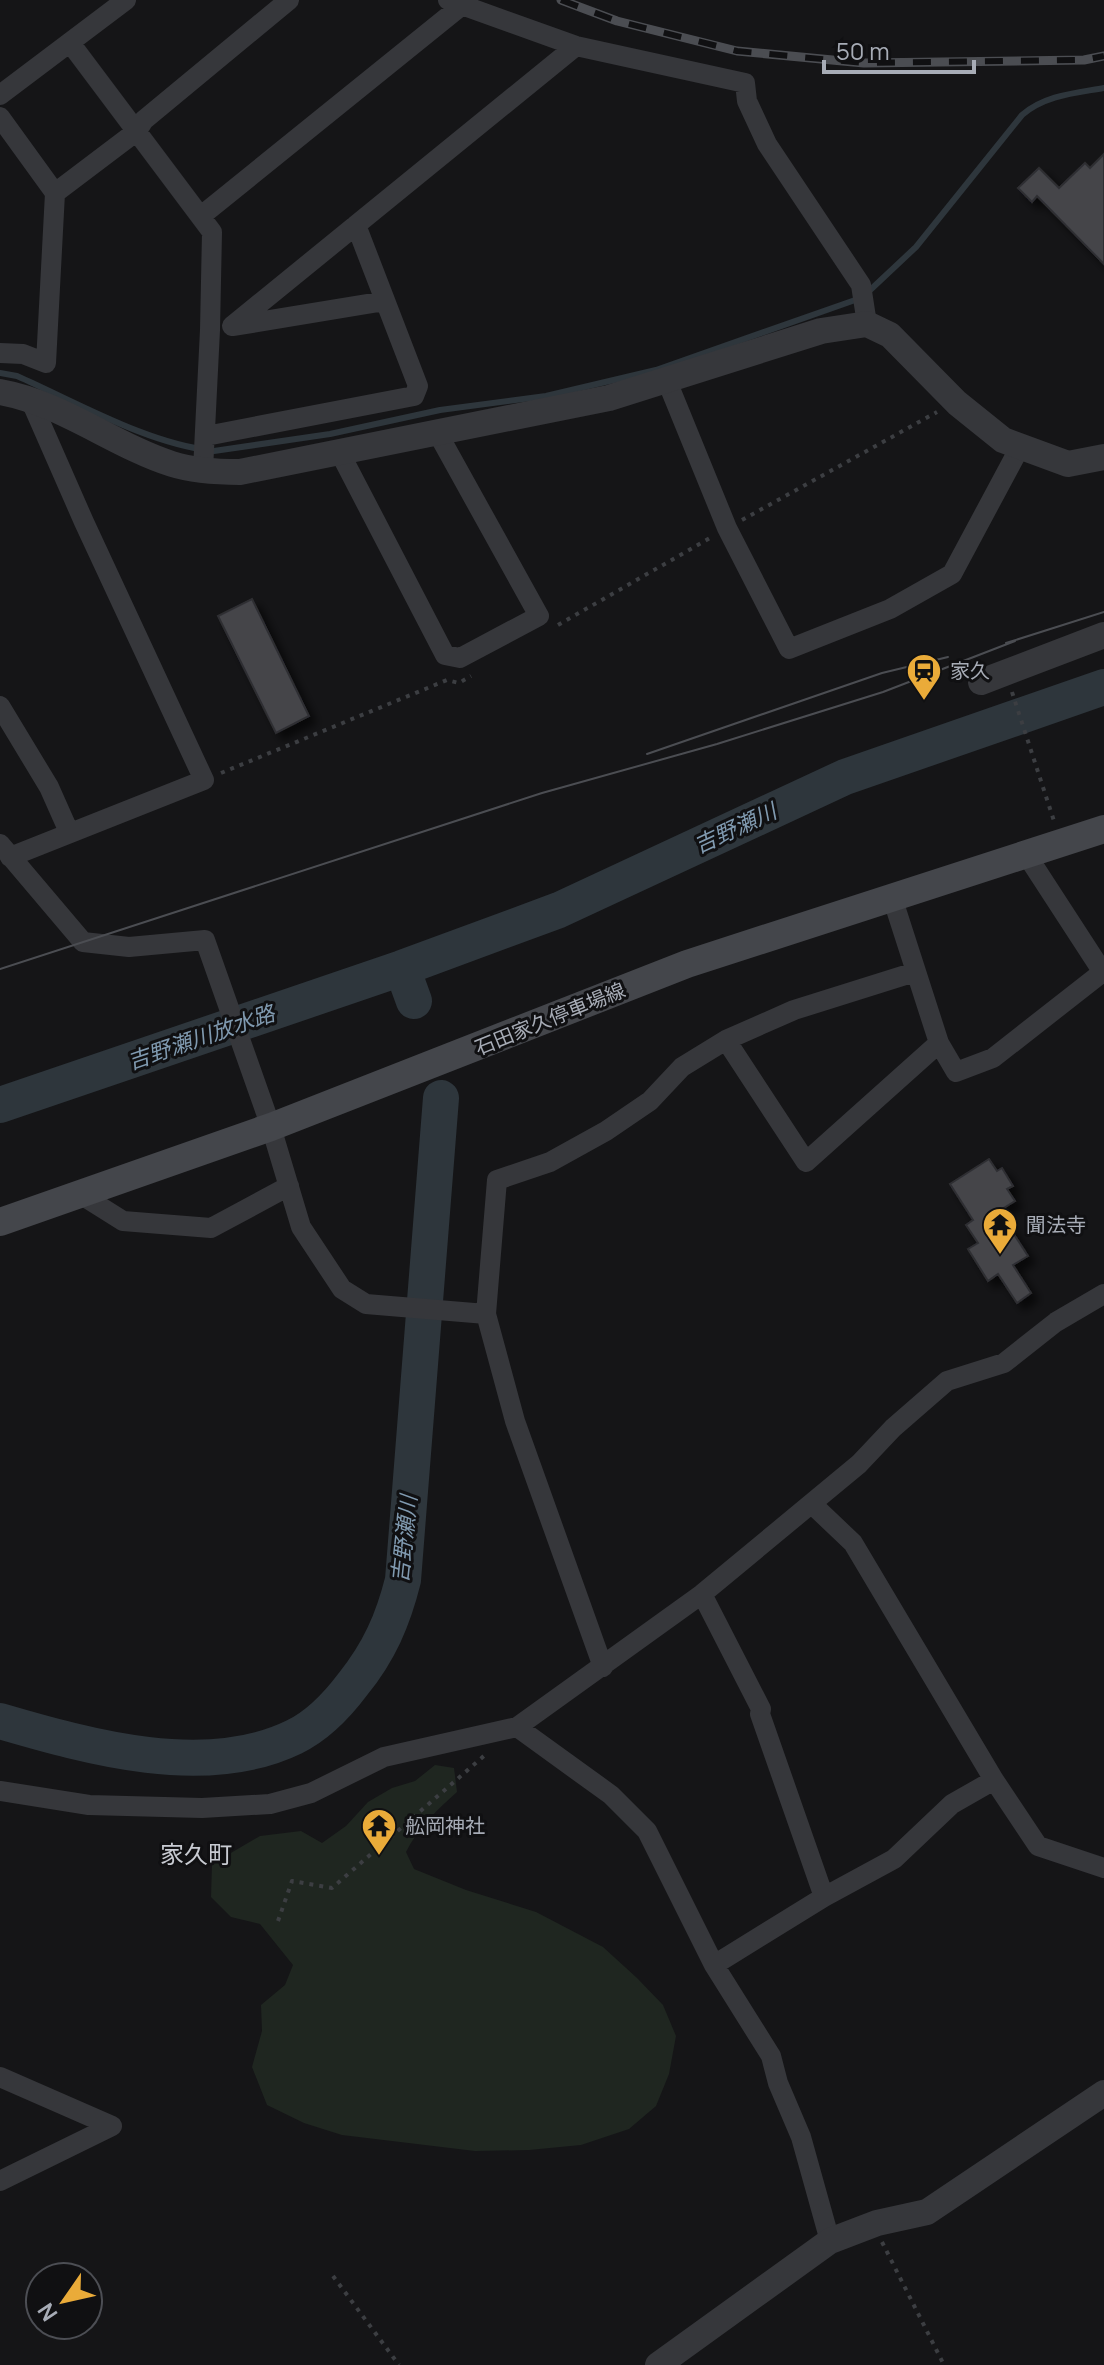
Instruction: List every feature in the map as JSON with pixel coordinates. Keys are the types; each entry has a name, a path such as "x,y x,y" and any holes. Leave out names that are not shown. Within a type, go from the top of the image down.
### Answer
{"main road":[{"name":"石田家久停車場線","path":"0,1222 271,1127 687,964 1104,829"}],"street":[{"path":"0,95 126,0"},
{"path":"55,193 137,131 144,120 289,0"},
{"path":"201,216 454,3 576,46 745,83 747,101 767,144 864,305 890,335 957,403 1003,440 1068,464 1104,457"},
{"path":"71,44 212,232 204,451"},
{"path":"232,326 576,46"},
{"path":"0,117 55,193 46,363 23,354 0,353"},
{"path":"0,392 30,399 174,464 204,451 414,396 418,386 356,225"},
{"path":"210,330 385,301"},
{"path":"204,451 253,470 609,398 821,331 864,305"},
{"path":"667,381 727,528 789,649 890,609 952,574 1020,447"},
{"path":"30,399 204,780 69,832 5,850 83,942 129,947 205,940 256,1082 301,1227 342,1289 366,1304 486,1314"},
{"path":"340,453 445,655 460,658 539,616 437,432"},
{"path":"981,682 1104,635"},
{"path":"0,706 49,787 69,832"},
{"path":"892,897 939,1043 956,1072 993,1058 1103,972 1026,854"},
{"path":"603,1667 515,1421 486,1314 497,1180 550,1162 606,1131 650,1101 682,1067 726,1040 794,1010 915,972"},
{"path":"726,1040 806,1162 939,1043"},
{"path":"80,1194 123,1221 211,1228 289,1186"},
{"path":"0,1791 89,1805 202,1808 270,1804 311,1793 384,1757 517,1727 702,1594 812,1504 947,1381 1004,1363 1056,1322 1104,1294"},
{"path":"812,1504 853,1543 994,1780 1038,1846 1104,1868"},
{"path":"702,1594 761,1709 760,1714 824,1897"},
{"path":"517,1727 611,1795 647,1831 714,1965 771,2056 778,2083 801,2137 830,2241"},
{"path":"714,1965 824,1897 894,1859 952,1804 994,1780"},
{"path":"0,2077 112,2126 0,2181"},
{"path":"658,2365 830,2241 877,2223 927,2212 1104,2093"}],"path":[{"path":"550,629 910,425 957,403"},
{"path":"204,780 447,680 459,683 472,676"},
{"path":"1009,685 1052,814"},
{"path":"278,1921 292,1881 332,1888 517,1727"},
{"path":"877,2223 873,2224 944,2365"},
{"path":"333,2276 399,2365"}],"shaded area":[{"path":"435,1765 454,1768 457,1792 428,1820 411,1843 406,1852 414,1869 466,1890 536,1912 603,1947 663,2005 676,2036 669,2074 656,2106 629,2129 581,2145 475,2151 342,2135 304,2123 267,2105 252,2067 262,2031 261,2005 285,1985 293,1965 260,1924 231,1917 211,1897 212,1864 260,1836 301,1831 322,1843 346,1826 368,1802 392,1788 415,1781"}],"building":[{"path":"1104,154 1104,264 1037,196 1032,202 1018,188 1039,168 1059,188 1085,163 1090,168"},
{"path":"252,599 309,716 276,733 218,616"},
{"path":"989,1159 997,1171 1002,1168 1013,1186 1007,1189 1015,1201 999,1211 1028,1256 1013,1265 1031,1293 1017,1303 998,1274 988,1281 968,1249 978,1243 966,1225 973,1220 950,1184"}],"waterway":[{"path":"867,293 916,247 1022,115 1051,99 1104,88"},
{"path":"0,373 17,376 139,431 189,447 214,451 330,434 440,410 546,396 656,370 858,299"},
{"name":"吉野瀬川","path":"414,1001 402,968 559,910 845,777 1104,687"},
{"name":"吉野瀬川放水路","path":"0,1105 402,968"},
{"name":"吉野瀬川","path":"0,1721 71,1741 147,1755 186,1758 223,1756 260,1750 303,1732 334,1707 362,1672 384,1635 403,1580 441,1098"}],"tram line":[{"path":"1006,643 1104,612"},
{"path":"0,969 542,793 717,744 883,692 1015,641"},
{"path":"647,754 882,673 948,657"}],"railway":[{"path":"561,0 617,21 737,51 864,63 1084,60 1104,56"}],"place":[{"name":"家久","path":"924,702"},
{"name":"聞法寺","path":"1000,1256"},
{"name":"舩岡神社","path":"379,1857"}],"district":[{"name":"家久町","path":"196,1855"}]}
